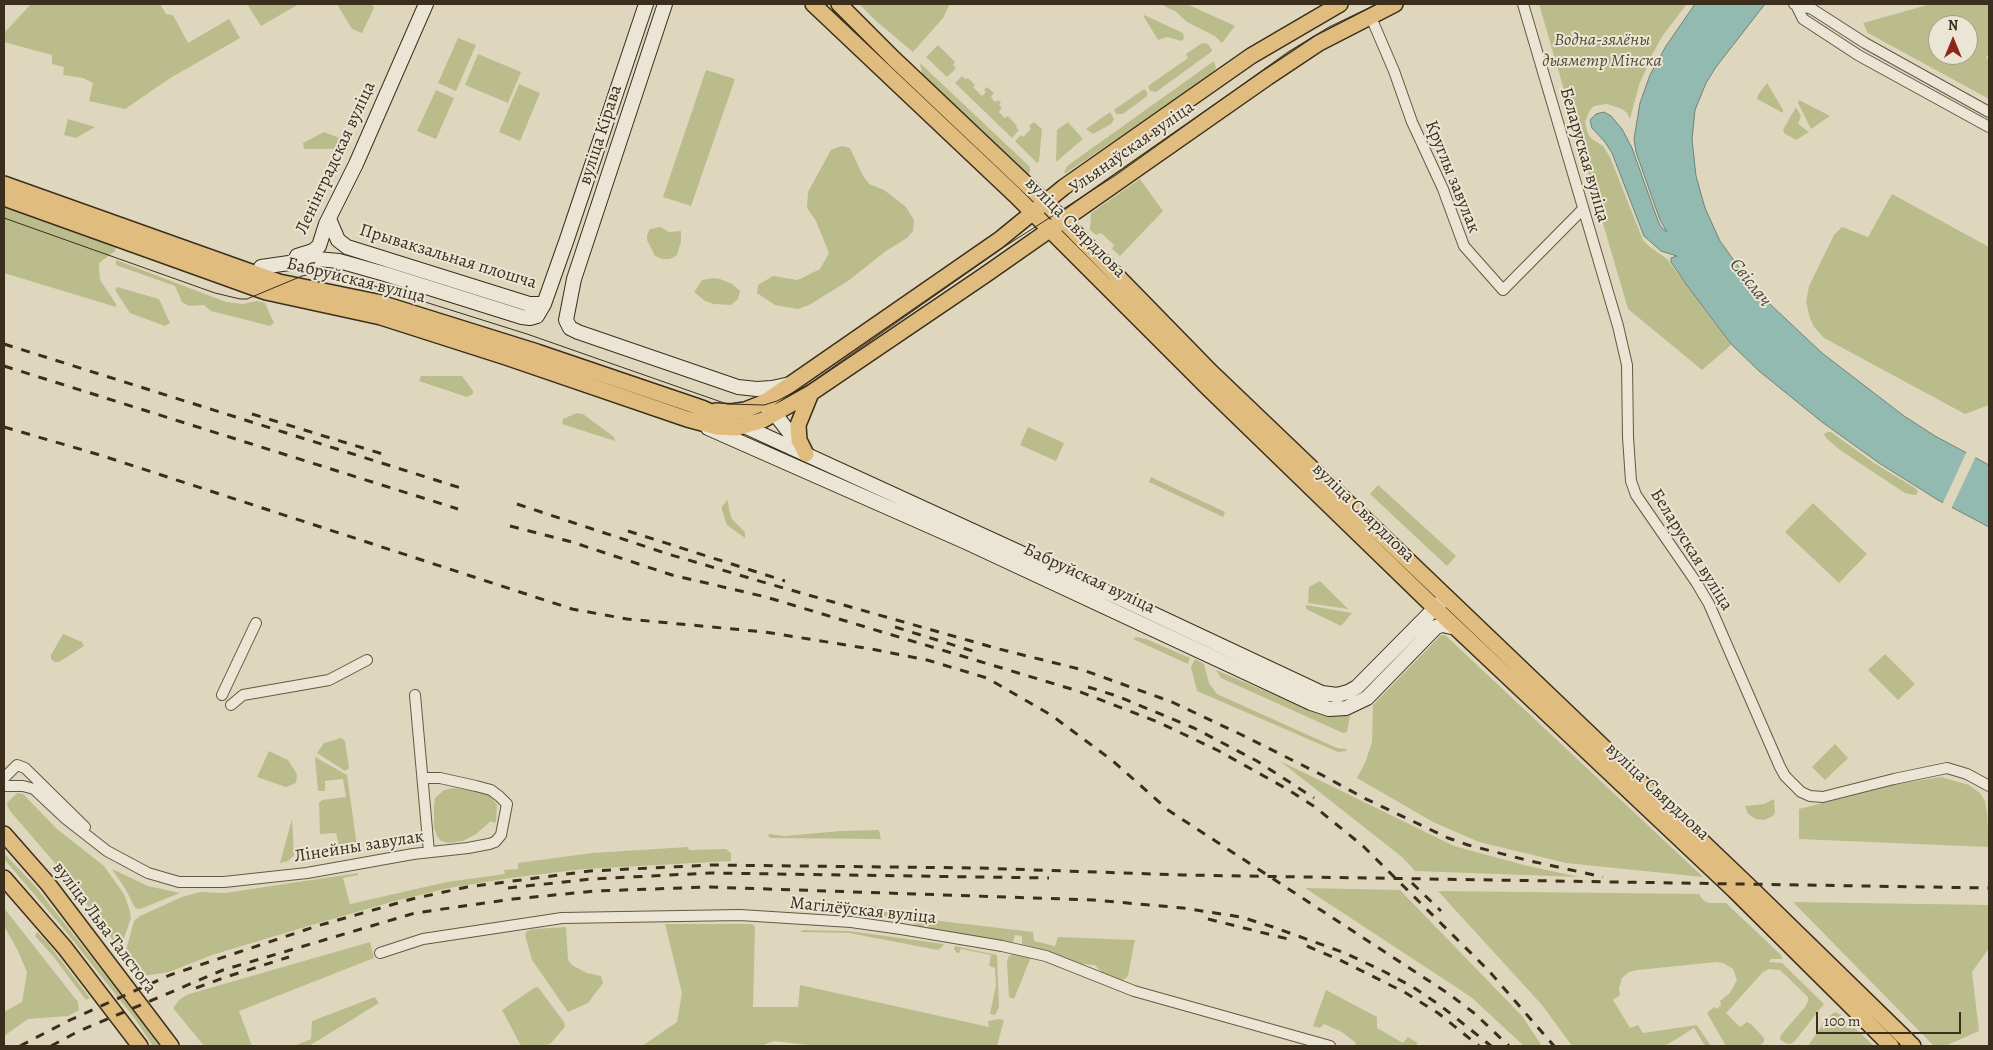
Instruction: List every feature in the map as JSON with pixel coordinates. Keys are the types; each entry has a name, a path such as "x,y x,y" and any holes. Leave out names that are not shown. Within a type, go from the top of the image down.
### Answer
{"main road":[{"name":"вуліца Свярдлова","path":"812,4 1033,213 1208,388 1435,608 1734,890 1891,1046"},
{"name":"вуліца Свярдлова","path":"839,4 894,59 1045,202 1212,372 1755,892 1913,1046"},
{"name":"Ульянаўская вуліца","path":"702,408 731,412 763,404 999,240 1064,187 1208,88 1251,56 1340,4"},
{"name":"Ульянаўская вуліца","path":"744,426 775,414 866,357 1366,10 1395,4"},
{"path":"1208,88 1224,108"},
{"name":"Бабруйская вуліца","path":"4,184 249,273 266,292 285,298 381,317 506,357 687,419 717,427 744,426"},
{"name":"Бабруйская вуліца","path":"4,198 285,284 377,302 537,352 702,408"},
{"path":"864,334 863,346 866,357"},
{"path":"806,454 800,440 798,425 811,393"},
{"path":"702,408 744,426"},
{"name":"вуліца Льва Талстога","path":"4,834 48,884 170,1046"},
{"path":"4,878 65,948 140,1046"}],"street":[{"name":"Ленінградская вуліца","path":"249,273 313,251 319,246 329,219 356,164 426,4"},
{"name":"вуліца Кірава","path":"544,304 646,4"},
{"name":"вуліца Кірава","path":"665,4 574,279 566,320 570,328 578,332 738,387"},
{"name":"Беларуская вуліца","path":"1523,4 1628,365 1631,480 1636,495 1709,604 1780,768 1785,776 1801,792 1810,796 1823,797 1947,768 1967,774 1989,786"},
{"path":"1795,4 1812,9 1865,43 1989,112"},
{"path":"1795,4 1803,19 1858,55 1989,127"},
{"name":"Круглы завулак","path":"1366,10 1394,70 1412,122 1443,189 1464,246 1503,290 1582,210"},
{"name":"Прывакзальная плошча","path":"329,219 330,244 339,261"},
{"name":"Прывакзальная плошча","path":"329,219 338,240 347,247 530,304 544,304"},
{"name":"Прывакзальная плошча","path":"249,273 317,259 339,261 522,317 530,318 537,316 544,304"},
{"path":"555,272 557,278 562,282 574,279"},
{"path":"738,387 772,388 793,383"},
{"path":"738,387 775,414 806,454"},
{"name":"Бабруйская вуліца","path":"687,419 961,540 1311,703 1329,709 1346,708 1367,698 1436,627 1442,625 1456,628"},
{"name":"Бабруйская вуліца","path":"744,426 1322,693 1337,695 1348,692 1356,687 1446,597"},
{"path":"222,695 256,624"},
{"path":"231,705 243,695 328,680 367,660"},
{"path":"415,695 424,778 429,852"},
{"name":"Лінейны завулак","path":"4,778 17,765 25,768 92,834 110,848 123,857 150,869 187,882"},
{"name":"Лінейны завулак","path":"4,786 34,788 66,818 107,851 148,873 179,882 187,882 253,880 429,852 468,848 495,842 501,835 507,804 491,790 440,778 424,778"},
{"name":"Магілёўская вуліца","path":"380,953 423,939 512,924 562,918 740,915 851,922 1002,946 1046,956 1134,991 1330,1046"}],"green space":[{"path":"31,4 160,4 166,14 173,15 188,43 229,19 240,38 172,77 125,109 89,101 93,83 83,78 63,75 64,67 52,64 52,55 4,42 4,33"},
{"path":"247,4 299,4 261,26"},
{"path":"337,4 372,4 374,8 362,33 352,29"},
{"path":"859,4 950,4 943,18 913,52"},
{"path":"1160,4 1187,4 1235,26 1222,43 1215,36 1187,22 1175,11"},
{"name":"Водна-зялёны дыяметр Мінска","path":"1539,4 1687,4 1663,35 1653,53 1639,85 1630,119 1622,109 1607,104 1594,106 1590,110 1585,122 1588,134 1603,146 1610,157 1643,240 1667,259 1731,345 1702,370 1628,309"},
{"path":"1931,4 1989,4 1989,53 1986,58 1989,60 1989,99 1868,33 1863,23"},
{"path":"1144,15 1183,33 1184,38 1182,41 1167,37 1158,40"},
{"path":"458,38 476,45 456,91 438,83"},
{"path":"1202,43 1208,44 1212,50 1211,52 1156,92 1150,91 1148,86 1188,58 1186,54"},
{"path":"938,45 955,62 953,65 956,68 947,77 926,57"},
{"path":"478,54 521,72 508,103 465,85"},
{"path":"1214,61 1216,68 1210,77 1064,173 1067,166"},
{"path":"920,63 1030,167 1030,172 1027,175 922,74"},
{"path":"706,70 735,79 691,206 663,197"},
{"path":"962,76 965,79 968,78 975,85 973,87 982,96 986,92 984,90 987,87 994,93 991,97 995,102 998,100 1001,103 999,105 1002,108 999,112 1005,118 1008,116 1019,130 1012,138 955,83"},
{"path":"1767,83 1783,110 1783,113 1757,99"},
{"path":"519,84 540,93 520,141 499,132"},
{"path":"1144,89 1147,92 1147,96 1123,114 1116,114 1114,110"},
{"path":"436,90 454,98 436,139 417,131"},
{"path":"1799,100 1830,116 1811,129 1798,103"},
{"path":"1796,107 1801,116 1798,124 1809,132 1796,140 1784,133 1783,130"},
{"path":"1110,112 1114,119 1111,124 1093,134 1086,129"},
{"path":"68,119 95,127 76,138 64,135"},
{"path":"1034,122 1042,129 1039,161 1037,163 1015,141 1021,135 1023,137 1031,129 1029,126"},
{"path":"1068,122 1083,139 1056,162 1057,130"},
{"path":"324,132 345,140 339,149 304,149 303,143"},
{"path":"842,146 850,148 862,174 869,184 884,190 906,207 914,220 913,231 907,238 886,251 848,281 809,305 798,309 775,305 757,293 758,285 773,276 797,280 802,278 820,269 829,253 816,221 807,208 808,192 831,150"},
{"path":"1140,179 1163,211 1120,256 1112,249 1114,245 1101,233 1096,235 1090,230 1091,213"},
{"path":"1892,194 1989,247 1989,405 1965,414 1824,338 1814,327 1806,302 1809,286 1834,235 1842,227 1868,237"},
{"path":"4,205 116,245 115,251 99,263 99,265 100,280 116,304 116,307 4,273"},
{"path":"660,227 669,232 681,231 681,241 677,255 670,259 662,259 655,256 647,240 650,229"},
{"path":"116,260 226,302 243,304 257,301 265,303 274,323 270,326 211,311 204,305 189,306 182,302 175,286 116,265"},
{"path":"713,278 732,284 740,291 738,299 731,305 714,304 705,301 694,292 702,280"},
{"path":"117,287 159,299 170,323 165,326 130,313 115,290"},
{"path":"421,376 462,376 473,391 473,394 467,397 419,381"},
{"path":"577,413 583,414 614,437 615,441 562,424 563,419"},
{"path":"1028,427 1064,443 1056,461 1020,445"},
{"path":"1831,432 1874,463 1915,488 1918,491 1917,494 1905,493 1840,450 1826,438 1824,434"},
{"path":"1151,477 1225,512 1223,517 1149,482"},
{"path":"1378,485 1456,556 1447,566 1370,494"},
{"path":"728,500 732,519 745,532 745,538 727,525 722,506"},
{"path":"1813,503 1867,554 1839,583 1785,532"},
{"path":"1320,581 1348,609 1308,603 1309,587"},
{"path":"1306,605 1352,613 1341,626 1306,609"},
{"path":"63,634 82,642 84,646 59,662 55,662 51,659 51,655"},
{"path":"1441,635 1445,635 1703,877 1566,863 1479,842 1433,822 1357,778 1365,763 1372,742 1373,705"},
{"path":"1136,637 1146,639 1190,658 1188,664 1133,639"},
{"path":"1885,654 1915,684 1898,700 1868,670"},
{"path":"1195,659 1204,664 1209,683 1217,694 1337,748 1347,749 1346,751 1338,752 1197,691 1191,667"},
{"path":"1216,670 1324,716 1350,716 1347,732 1343,733 1221,678"},
{"path":"341,738 345,741 349,768 345,771 317,753 324,743"},
{"path":"1835,744 1848,758 1825,780 1812,767"},
{"path":"269,751 288,760 297,774 296,783 286,787 257,777"},
{"path":"315,757 347,775 357,846 354,851 324,856 322,852 326,848 339,846 336,833 320,834 319,803 322,800 346,797 343,779 325,781 325,791 318,791"},
{"path":"1280,761 1454,846 1524,865 1579,877 1415,871 1402,857"},
{"path":"1941,777 1969,785 1980,793 1985,801 1987,813 1989,847 1799,839 1799,809 1897,784"},
{"path":"453,788 483,791 490,795 497,805 496,821 494,823 491,821 476,834 463,841 448,843 441,841 437,836 434,827 434,807 435,798 444,790"},
{"path":"17,793 23,794 57,829 104,866 124,894 131,918 120,950 67,877 10,811 7,805 8,802"},
{"path":"1774,799 1775,812 1773,816 1764,820 1756,819 1748,814 1745,806 1764,804"},
{"path":"292,819 294,855 288,861 280,863"},
{"path":"879,830 881,839 771,838 768,836 769,834 784,836"},
{"path":"688,847 689,850 726,849 731,853 731,861 584,869 449,888 315,924 212,955 169,972 143,976 125,954 134,921 140,916 182,897 200,892 225,893 358,873 358,875 343,878 350,904 447,882 505,874 504,870 518,869 518,863 592,853"},
{"path":"4,853 35,886 138,1016 159,1046 153,1046 135,1019 63,928 4,859"},
{"path":"112,869 148,886 180,893 140,909 135,908"},
{"path":"1305,888 1400,890 1522,1016 1542,1046 1524,1046 1471,997"},
{"path":"1438,891 1699,894 1703,900 1709,903 1726,903 1781,955 1782,959 1771,959 1769,962 1782,963 1824,1004 1794,1042 1790,1044 1785,1043 1780,1039 1781,1035 1805,1007 1808,997 1780,970 1769,969 1763,972 1726,1013 1740,1027 1747,1022 1752,1025 1764,1038 1764,1042 1759,1046 1726,1046 1707,1013 1714,1007 1717,1009 1721,1005 1720,1001 1730,993 1737,980 1733,969 1723,963 1716,962 1638,970 1629,972 1622,978 1619,988 1620,995 1613,1000 1630,1028 1638,1025 1643,1033 1697,1025 1711,1046 1705,1046 1694,1028 1665,1046 1572,1046 1542,1005"},
{"path":"1793,902 1989,905 1989,948 1972,972 1979,1031 1945,1046 1934,1046"},
{"path":"862,905 875,906 878,911 903,914 902,918 845,913 859,911"},
{"path":"4,908 78,1002 79,1010 68,1016 28,1019 4,1036 4,1012 22,1002 27,972 4,926"},
{"path":"923,919 1033,932 1034,941 1055,946 1058,937 1135,940 1128,976 1122,981 1104,975 1095,965 1082,964 1022,944 1022,936 1015,935 1013,943 913,925"},
{"path":"665,924 752,924 755,927 753,1007 798,1007 800,985 989,1027 988,1021 1004,1020 997,1046 817,1046 774,1041 761,1046 642,1046 677,1022 682,993"},
{"path":"566,927 568,960 572,965 587,973 601,976 603,983 588,1003 568,1012 532,960 525,935 527,931 534,929"},
{"path":"803,930 849,931 944,944 938,950 849,933 800,932"},
{"path":"37,932 47,942 90,998 86,1000 53,956 35,936"},
{"path":"370,942 374,958 239,1011 252,1046 204,1046 173,1008 180,999 189,994"},
{"path":"955,946 997,955 999,1007 995,1015 990,1014 996,985 995,968 989,966 991,955 961,949 957,953 954,949"},
{"path":"1013,954 1031,957 1014,999 1009,997 1007,962 1009,956"},
{"path":"538,987 564,1022 565,1027 550,1044 521,1046 502,1010"},
{"path":"1326,990 1377,1017 1377,1028 1403,1043 1408,1037 1418,1043 1415,1046 1355,1046 1356,1043 1342,1032 1324,1024 1320,1028 1313,1026"},
{"path":"375,997 379,1003 309,1046 294,1046 311,1039 312,1021"},
{"path":"1835,1012 1841,1015 1874,1046 1808,1046 1827,1018"}],"water":[{"name":"Свіслач","path":"1695,4 1765,4 1716,67 1706,83 1695,110 1692,139 1696,176 1705,208 1720,241 1755,290 1822,353 1904,416 1935,436 1989,465 1989,527 1938,500 1879,463 1822,422 1759,371 1731,344 1686,284 1671,262 1671,258 1677,256 1661,251 1644,236 1612,153 1592,128 1590,120 1596,114 1604,112 1611,116 1622,129 1632,148 1658,221 1667,232 1660,220 1636,152 1634,139 1640,103 1650,75 1666,46"}],"pier":[{"path":"1967,451 1976,456 1951,509 1942,505"}],"tram line":[{"path":"4,218 215,293 240,299 247,299 302,276 336,274 527,334 727,404 764,405 777,401 809,384 1004,247 1116,175 1288,52 1329,27 1377,4"}],"railway":[{"path":"4,344 464,489"},
{"path":"4,366 458,509"},
{"path":"252,414 386,455"},
{"path":"4,427 100,455 572,609 627,619 765,632 871,649 927,660 987,678 1051,715 1113,761 1168,810 1449,994 1474,1013 1509,1046"},
{"path":"517,504 668,554 773,585 999,649 1083,670 1172,702 1448,838 1526,860 1603,877"},
{"path":"510,526 572,542 672,575 766,597 1078,691 1158,722 1219,751 1315,807 1363,846 1489,971 1554,1046"},
{"path":"628,531 785,581"},
{"path":"895,627 976,652"},
{"path":"1088,687 1117,696 1194,728 1257,761 1314,798"},
{"path":"20,1046 70,1020 170,975 317,926 412,899 467,887 590,871 711,865 979,868 1182,875 1989,888"},
{"path":"508,888 591,879 710,873 1049,878"},
{"path":"1412,883 1441,911"},
{"path":"51,1046 77,1032 223,970 415,913 513,899 596,891 708,887 1094,900 1183,908 1241,917 1345,953 1385,972 1413,987 1441,1006 1491,1046"},
{"path":"1208,919 1288,939"},
{"path":"1307,946 1340,960 1406,993 1438,1013 1479,1046"},
{"path":"196,988 289,957"}]}
